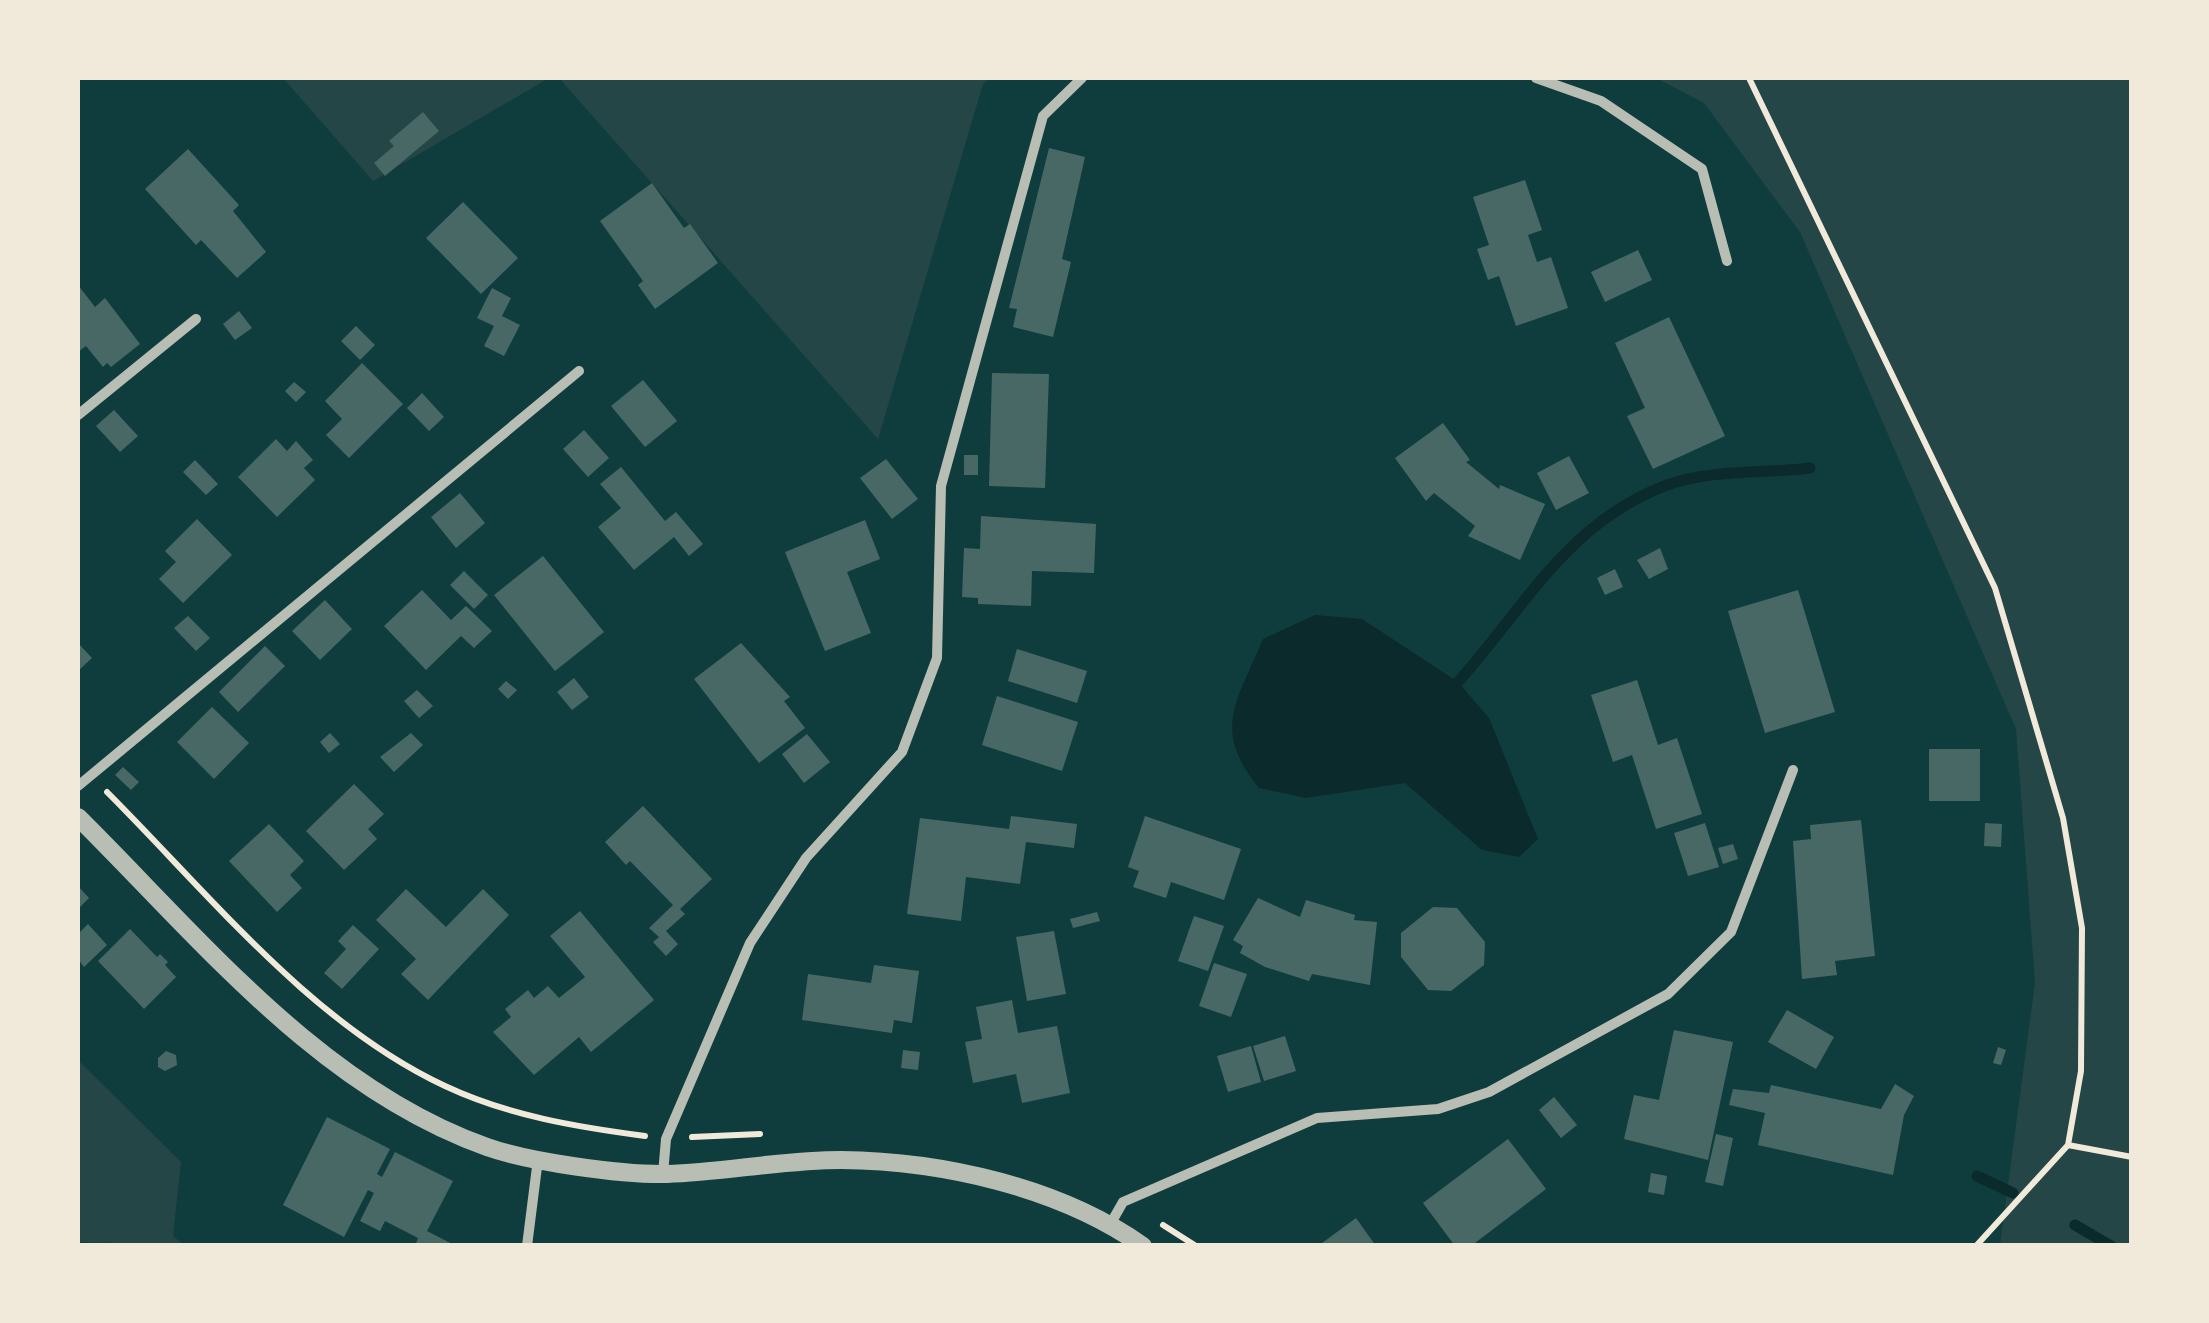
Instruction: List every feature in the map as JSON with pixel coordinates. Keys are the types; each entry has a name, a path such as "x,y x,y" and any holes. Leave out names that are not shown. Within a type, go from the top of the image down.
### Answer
{"street":[{"path":"663,1174 666,1139 750,943 806,858 902,752 938,658 942,486 1042,116 1082,78"},
{"path":"1536,78 1601,101 1702,169 1727,261"},
{"path":"78,416 196,319"},
{"path":"78,786 579,370"},
{"path":"1111,1223 1123,1202 1318,1118 1438,1109 1490,1092 1668,994 1731,932 1793,770"},
{"path":"78,817 285,1022 377,1094 487,1147 538,1159 663,1174 840,1160 917,1166 1012,1185 1111,1223 1143,1246"},
{"path":"527,1246 538,1159"}],"path":[{"path":"1749,78 2001,608 2063,818 2082,928 2082,1070 2068,1145 1976,1246"},
{"path":"90,775 288,973 377,1048 445,1086 492,1105 567,1126 666,1139 771,1133"},
{"path":"2068,1145 2132,1157"},
{"path":"1123,1202 1196,1246"}],"shaded area":[{"path":"283,78 549,78 373,181"},
{"path":"559,78 991,78 983,84 878,439"},
{"path":"1656,78 2131,78 2131,1245 2000,1245 2035,983 2016,729 1800,232 1704,103"},
{"path":"1315,615 1362,619 1458,682 1489,718 1538,839 1519,857 1482,850 1405,783 1306,798 1259,788 1244,767 1232,732 1238,698 1263,639"},
{"path":"78,1060 181,1162 173,1236 184,1245 78,1242"}],"building":[{"path":"423,112 439,131 385,176 374,163 394,146 389,141"},
{"path":"1049,148 1085,157 1062,259 1071,262 1053,337 1013,327 1017,309 1009,308"},
{"path":"188,149 239,205 233,211 266,252 237,278 201,240 196,245 145,189"},
{"path":"1525,180 1542,230 1528,235 1537,262 1551,257 1568,308 1516,326 1499,276 1488,280 1477,249 1489,245 1473,197"},
{"path":"652,183 684,228 690,224 718,263 655,309 638,285 643,281 600,221"},
{"path":"463,202 518,258 481,294 426,238"},
{"path":"1638,250 1652,280 1605,302 1591,272"},
{"path":"78,285 95,307 105,298 140,344 111,367 107,363 103,367 86,346 78,352"},
{"path":"492,288 511,298 502,316 520,325 504,356 484,346 494,326 477,318"},
{"path":"239,311 252,328 235,340 223,324"},
{"path":"1669,317 1725,436 1653,469 1627,416 1645,408 1615,343"},
{"path":"356,326 375,345 360,360 341,341"},
{"path":"362,363 403,404 349,458 326,435 342,419 325,401"},
{"path":"992,373 1049,374 1045,488 989,486"},
{"path":"643,380 677,421 645,447 611,406"},
{"path":"294,382 306,392 296,402 285,391"},
{"path":"422,393 444,417 429,431 407,408"},
{"path":"114,410 138,436 120,452 96,426"},
{"path":"1443,423 1470,460 1466,462 1499,489 1500,485 1545,504 1520,560 1468,536 1475,526 1434,493 1426,501 1395,458"},
{"path":"584,430 609,458 588,477 563,449"},
{"path":"276,439 287,451 296,441 313,460 304,468 315,480 277,517 238,477"},
{"path":"964,455 978,455 978,475 964,475"},
{"path":"1569,456 1589,493 1556,510 1537,473"},
{"path":"886,459 918,499 892,519 860,478"},
{"path":"195,460 218,484 206,495 183,472"},
{"path":"621,467 665,521 676,512 703,544 689,556 674,537 634,570 598,527 621,508 600,484"},
{"path":"460,493 485,523 456,548 431,517"},
{"path":"981,516 1096,524 1094,573 1032,571 1031,606 978,604 978,598 962,597 964,548 980,549"},
{"path":"197,519 232,555 183,603 159,579 176,562 165,551"},
{"path":"865,520 880,559 847,572 871,633 825,651 785,552"},
{"path":"1660,548 1668,569 1649,579 1637,560"},
{"path":"543,556 604,632 555,671 494,595"},
{"path":"1615,569 1623,587 1605,595 1597,578"},
{"path":"464,571 488,595 474,609 450,585"},
{"path":"422,590 451,620 466,606 492,631 474,648 461,636 426,670 384,626"},
{"path":"1798,590 1835,712 1765,733 1728,611"},
{"path":"325,600 352,629 320,660 292,631"},
{"path":"188,616 210,638 196,651 174,628"},
{"path":"78,643 92,658 78,671"},
{"path":"741,643 790,697 784,701 805,728 759,763 694,679"},
{"path":"265,646 285,666 238,712 219,692"},
{"path":"1017,649 1087,671 1077,703 1008,681"},
{"path":"574,678 589,697 572,710 557,692"},
{"path":"1637,680 1658,745 1677,738 1702,814 1656,829 1632,755 1613,762 1591,695"},
{"path":"506,681 517,690 508,699 498,689"},
{"path":"417,690 433,706 419,718 404,701"},
{"path":"997,696 1078,722 1062,771 982,745"},
{"path":"212,707 249,743 214,779 177,742"},
{"path":"330,733 340,744 329,753 320,742"},
{"path":"411,733 423,745 394,772 380,757"},
{"path":"807,734 830,762 804,783 782,754"},
{"path":"1929,749 1980,749 1980,801 1929,801"},
{"path":"123,767 139,782 131,790 115,775"},
{"path":"354,784 384,814 368,829 377,839 344,870 306,831"},
{"path":"643,806 712,879 680,909 685,914 666,931 678,944 666,956 653,942 659,937 649,928 673,905 630,861 626,865 605,842"},
{"path":"1011,816 1077,824 1074,848 1026,842 1020,884 966,877 961,921 907,914 920,818 1009,829"},
{"path":"1145,816 1241,849 1224,900 1171,882 1166,898 1133,887 1139,871 1128,867"},
{"path":"1861,820 1875,956 1835,961 1837,975 1802,979 1793,841 1811,839 1810,825"},
{"path":"1705,823 1719,867 1688,876 1674,833"},
{"path":"1985,823 2002,824 2001,847 1984,846"},
{"path":"269,824 304,861 290,875 302,888 277,912 229,861"},
{"path":"1733,844 1738,859 1723,864 1718,848"},
{"path":"78,886 89,898 78,909"},
{"path":"406,889 446,927 483,889 509,915 428,1000 401,974 416,959 376,920"},
{"path":"1258,898 1300,917 1306,900 1355,915 1354,920 1377,922 1370,985 1312,974 1309,981 1265,967 1240,953 1243,946 1233,940"},
{"path":"1433,907 1457,908 1485,942 1484,965 1451,991 1428,990 1401,957 1401,933"},
{"path":"580,911 654,1000 591,1052 579,1037 534,1075 493,1032 511,1017 505,1009 528,990 534,998 548,986 559,998 585,977 550,936"},
{"path":"1097,912 1100,921 1073,928 1070,919"},
{"path":"1194,916 1224,926 1208,971 1178,961"},
{"path":"88,924 107,945 84,967 78,959 78,934"},
{"path":"353,925 379,949 342,989 324,973 346,949 338,941"},
{"path":"130,929 157,957 160,954 168,962 165,965 176,977 144,1009 98,961"},
{"path":"1054,931 1066,994 1027,1001 1016,937"},
{"path":"1214,963 1247,974 1231,1017 1199,1006"},
{"path":"874,965 919,971 912,1023 894,1020 892,1033 802,1020 808,974 871,983"},
{"path":"1012,1000 1018,1033 1057,1026 1070,1093 1022,1103 1016,1074 973,1083 965,1042 982,1039 976,1007"},
{"path":"1787,1010 1834,1037 1816,1069 1768,1042"},
{"path":"1674,1030 1733,1042 1708,1160 1624,1139 1634,1095 1659,1100"},
{"path":"1285,1036 1296,1071 1264,1081 1253,1046"},
{"path":"1251,1046 1261,1082 1228,1092 1217,1056"},
{"path":"1998,1047 2006,1050 2001,1065 1993,1063"},
{"path":"903,1050 920,1052 918,1070 901,1068"},
{"path":"166,1051 176,1055 177,1065 165,1071 158,1067 158,1058"},
{"path":"1895,1084 1914,1096 1904,1115 1893,1175 1758,1145 1765,1113 1729,1105 1733,1089 1769,1093 1771,1085 1881,1109"},
{"path":"1554,1097 1577,1125 1561,1138 1539,1110"},
{"path":"327,1117 390,1149 377,1174 382,1177 395,1152 453,1181 427,1231 456,1246 415,1246 418,1238 385,1221 380,1231 360,1221 374,1193 368,1190 344,1237 283,1205"},
{"path":"1716,1134 1733,1138 1723,1186 1705,1182"},
{"path":"1508,1139 1546,1189 1471,1246 1455,1246 1423,1203"},
{"path":"1651,1173 1667,1176 1664,1195 1648,1192"},
{"path":"1356,1218 1376,1246 1318,1246"}],"waterway":[{"path":"1458,682 1549,570 1601,522 1632,501 1667,485 1702,476 1810,468"},
{"path":"1977,1176 2013,1193"},
{"path":"2075,1225 2111,1246"}]}
